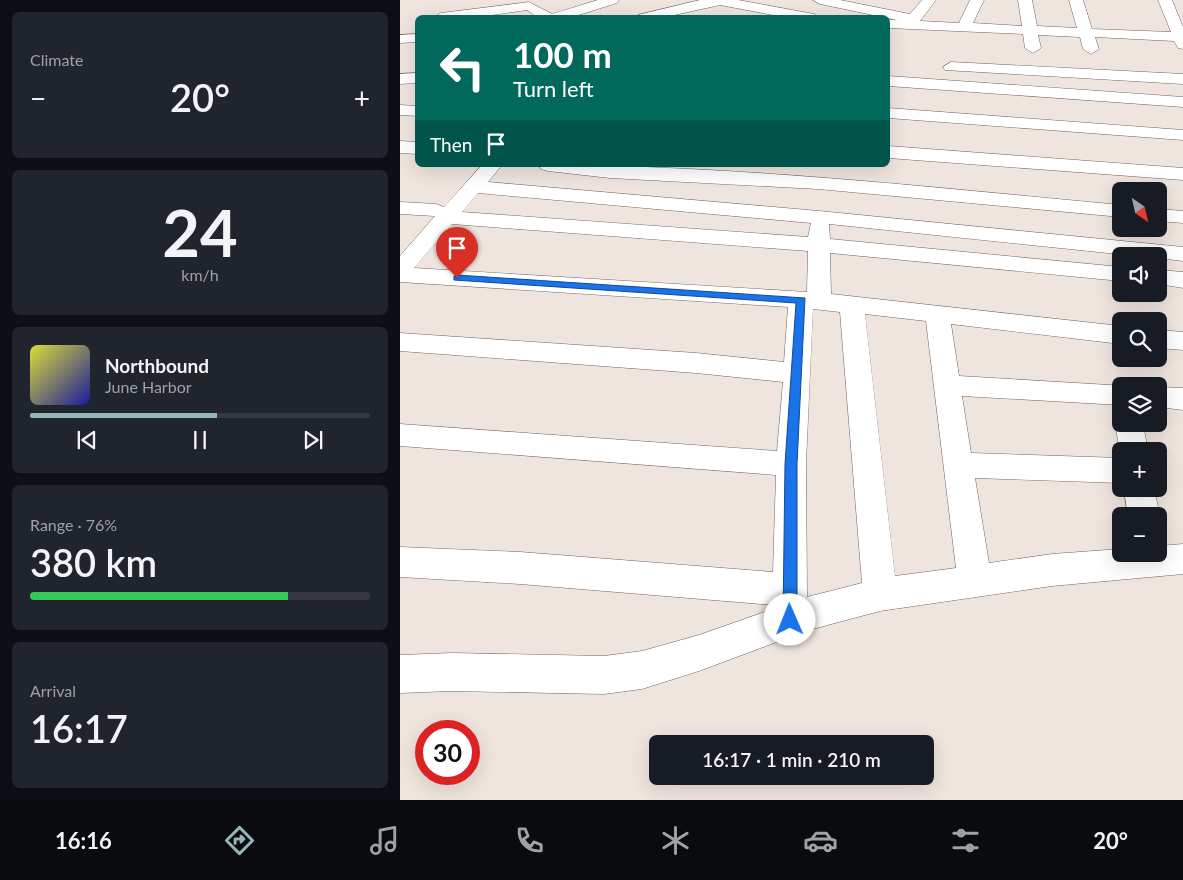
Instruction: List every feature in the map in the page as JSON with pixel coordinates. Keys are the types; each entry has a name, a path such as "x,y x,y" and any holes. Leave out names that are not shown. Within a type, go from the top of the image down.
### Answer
{"street":[{"path":"563,15 612,0"},
{"path":"636,9 719,0 798,15"},
{"path":"677,15 719,0"},
{"path":"820,0 874,15"},
{"path":"890,18 903,0"},
{"path":"914,19 929,0"},
{"path":"964,28 977,0"},
{"path":"1026,0 1037,71"},
{"path":"1076,0 1085,33 1100,74"},
{"path":"890,19 934,27 1182,39 1165,0"},
{"path":"441,13 517,4 529,6 544,15"},
{"path":"890,19 914,19 934,27"},
{"path":"400,39 415,38"},
{"path":"937,66 1183,79"},
{"path":"400,79 415,78"},
{"path":"890,81 1183,102"},
{"path":"400,110 415,111"},
{"path":"890,113 1183,135"},
{"path":"400,147 415,148"},
{"path":"890,152 1183,174"},
{"path":"400,270 475,167"},
{"path":"400,253 440,214 472,187 490,167"},
{"path":"566,167 610,172 819,174 1112,210"},
{"path":"790,605 791,464 795,374 820,244 819,174"},
{"path":"472,187 819,217 1183,254"},
{"path":"400,208 440,214 820,244 1112,273"},
{"path":"1168,215 1183,217"},
{"path":"400,275 810,301 1112,334"},
{"path":"1167,278 1183,280"},
{"path":"852,305 880,595"},
{"path":"937,314 975,581"},
{"path":"1167,340 1183,341"},
{"path":"400,342 696,363 795,374"},
{"path":"947,385 1112,394"},
{"path":"1167,397 1183,398"},
{"path":"400,435 791,464"},
{"path":"959,465 1112,470"},
{"path":"400,562 520,568 790,605 880,595 1052,570 1125,562"},
{"path":"400,674 452,672 604,675 642,670 699,653 790,605"}],"route":[{"path":"457,278 801,300 791,464 790,620"}]}
